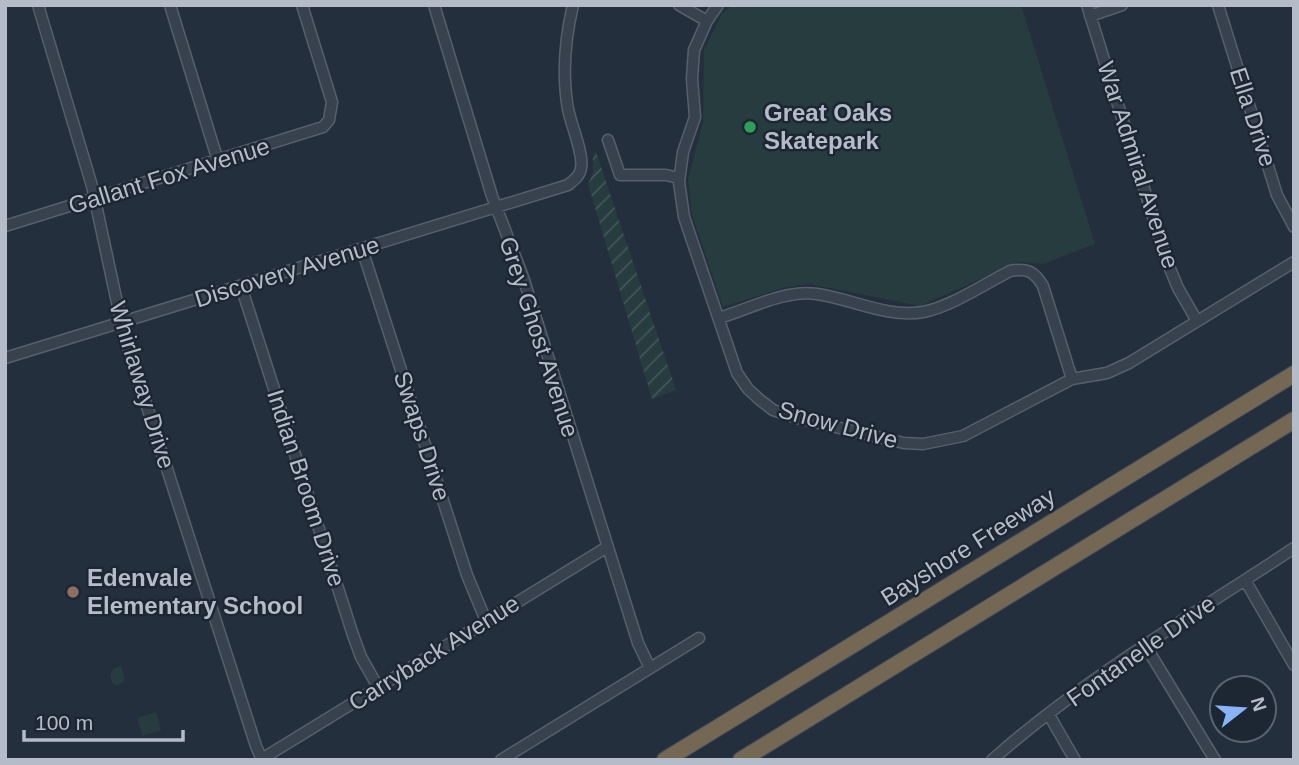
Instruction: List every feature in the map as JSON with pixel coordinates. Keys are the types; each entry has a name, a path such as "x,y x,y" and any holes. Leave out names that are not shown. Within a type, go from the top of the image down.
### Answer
{"highway":[{"name":"Bayshore Freeway","path":"665,760 1294,374"},
{"path":"741,760 1294,421"}],"street":[{"name":"Whirlaway Drive","path":"38,5 95,199 121,322 261,759"},
{"path":"170,5 218,161"},
{"name":"Gallant Fox Avenue","path":"5,226 323,127 329,120 332,102 302,5"},
{"name":"Grey Ghost Avenue","path":"434,5 496,208 523,278 638,643 650,668"},
{"name":"Discovery Avenue","path":"5,358 568,185 576,179 581,169 581,158 572,130 566,72 573,5"},
{"path":"678,5 707,21"},
{"name":"Snow Drive","path":"718,5 707,21 694,50 692,79 695,117 683,152 679,178 684,217 737,373 748,389 773,410 904,443 923,444 963,436 1072,379 1107,373 1129,363 1294,262"},
{"path":"1089,10 1122,5"},
{"name":"Ella Drive","path":"1217,5 1277,195 1294,227"},
{"name":"War Admiral Avenue","path":"1089,10 1166,259 1178,288 1197,321"},
{"path":"608,139 621,175 666,175 679,178"},
{"name":"Swaps Drive","path":"362,249 467,575 486,621"},
{"path":"719,318 803,293 893,312 926,312 1010,271 1022,269 1035,273 1042,286 1072,379"},
{"name":"Indian Broom Drive","path":"241,286 353,635 361,657 378,687"},
{"name":"Carryback Avenue","path":"261,759 607,547"},
{"name":"Fontanelle Drive","path":"992,760 1145,645 1294,548"},
{"path":"1245,580 1294,665"},
{"path":"500,760 699,638"},
{"path":"1145,645 1214,760"},
{"path":"1049,715 1075,760"}],"green space":[{"path":"733,5 1021,5 1095,244 1043,264 1019,262 920,306 810,284 786,287 723,307 692,215 688,179 703,122 704,50 722,13"},
{"path":"596,152 676,390 652,399 588,184 593,173 593,153"},
{"path":"121,666 125,680 118,686 112,683 110,674 114,668"},
{"path":"156,712 161,730 143,736 137,718"}],"place":[{"name":"Great Oaks Skatepark","path":"750,127"},
{"name":"Edenvale Elementary School","path":"73,592"}]}
